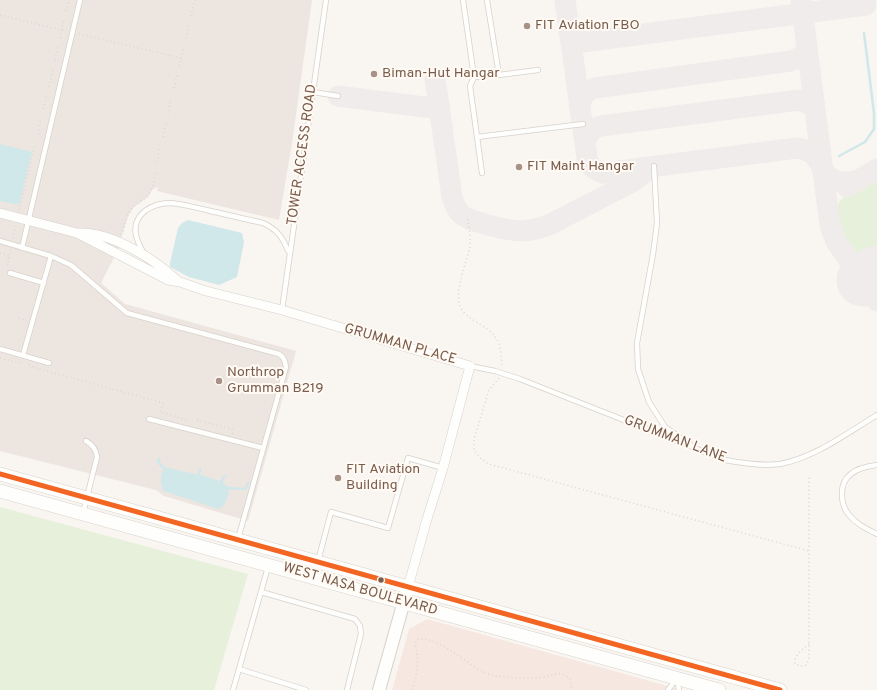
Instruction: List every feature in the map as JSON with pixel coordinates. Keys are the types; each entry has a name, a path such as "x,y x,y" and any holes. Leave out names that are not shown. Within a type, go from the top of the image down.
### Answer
{"main road":[{"name":"WEST NASA BOULEVARD","path":"0,474 780,690"},
{"name":"WEST NASA BOULEVARD","path":"0,490 404,603 678,684 719,690"},
{"path":"678,684 682,662"}],"street":[{"name":"GRUMMAN PLACE","path":"0,213 77,233 107,237 145,256 166,270 180,282"},
{"name":"GRUMMAN PLACE","path":"77,233 168,280 282,310 470,366 443,468 408,587"},
{"path":"379,690 408,587"}],"lane":[{"path":"22,248 80,0"},
{"name":"TOWER ACCESS ROAD","path":"282,310 326,0"},
{"path":"463,0 474,77 470,86 482,173"},
{"path":"487,0 499,75"},
{"path":"474,77 538,70"},
{"path":"313,92 338,96"},
{"path":"477,137 583,124"},
{"path":"654,166 657,222 654,254 637,342 638,369 650,402 665,427 699,450"},
{"path":"145,256 136,237 135,231 138,219 152,206 166,203 182,204 269,226 274,229 284,240 289,254"},
{"path":"0,241 66,262 127,313 283,356 286,367 238,539"},
{"path":"23,355 51,256"},
{"path":"10,273 44,283"},
{"path":"0,349 49,363"},
{"name":"GRUMMAN LANE","path":"470,366 503,373 725,460 746,463 780,464 805,457 822,449 877,415"},
{"path":"149,419 263,448"},
{"path":"83,514 97,457 94,448 86,441"},
{"path":"317,562 331,512 388,528 408,458 443,468"},
{"path":"877,465 865,466 848,476 842,487 842,503 849,515 862,527 877,534"},
{"path":"233,690 268,565"},
{"path":"261,592 355,619 358,622 361,634 347,690"},
{"path":"239,669 306,690"},
{"path":"668,690 678,684"}],"path":[{"path":"66,11 69,0"},
{"path":"191,16 195,0"},
{"path":"0,15 68,32"},
{"path":"60,38 64,19"},
{"path":"186,38 189,25"},
{"path":"77,34 181,58"},
{"path":"55,60 58,46"},
{"path":"179,66 184,47"},
{"path":"49,87 52,70"},
{"path":"174,88 177,75"},
{"path":"43,109 47,95"},
{"path":"168,114 171,99"},
{"path":"38,134 41,118"},
{"path":"163,137 166,123"},
{"path":"13,209 20,210 35,144"},
{"path":"157,162 160,146"},
{"path":"118,242 129,213 138,202 146,197 150,192 156,171"},
{"path":"468,219 470,245 458,297 460,307 467,315 491,332 497,339 501,350 503,373 489,390 474,438 474,450 481,459 489,464 809,551"},
{"path":"13,239 17,222"},
{"path":"7,266 10,249"},
{"path":"0,253 9,256"},
{"path":"19,318 27,321"},
{"path":"0,358 15,362 27,363 39,369 163,403 160,412 187,420"},
{"path":"196,420 232,429 233,435"},
{"path":"809,476 809,551 809,644 809,659 806,665 801,666 795,664 795,659 799,653 809,644"},
{"path":"412,690 416,678 418,663 415,644 418,639 424,638 446,648 491,675 504,677 544,677 557,673 564,674 570,679 572,690"}],"shaded area":[{"path":"0,0 312,0 292,143 279,220 157,191 158,187 152,190 148,197 134,207 129,214 121,238 123,240 101,283 125,304 296,351 248,521 164,496 156,490 0,451"},
{"path":"427,619 682,690 392,690 409,629"}],"green space":[{"path":"877,177 877,256 862,259 851,251 844,239 837,220 836,212 839,202 843,198 852,191"},
{"path":"0,507 248,574 214,690 0,690"}],"water":[{"path":"0,144 32,152 19,205 0,201"},
{"path":"188,220 242,233 244,242 237,277 219,285 189,277 170,267 178,228 182,223"},
{"path":"165,467 208,477 223,483 228,489 228,496 225,504 218,509 164,491 161,485 161,479 163,469"}],"waterway":[{"path":"839,156 865,142 874,129 874,113 864,33"},
{"path":"159,459 158,462 164,468"},
{"path":"199,475 200,469"},
{"path":"221,482 225,476"},
{"path":"228,488 244,489 248,483"}],"taxiway":[{"path":"565,0 587,158 591,166 595,169 603,173 797,148 806,150 814,155 824,171 831,178 840,182 858,180"},
{"path":"801,0 830,226 837,243 877,301"},
{"path":"569,33 573,39 582,42 866,5"},
{"path":"580,105 585,94 595,88 791,61 802,55 807,44"},
{"path":"435,78 452,197 455,206 460,213 471,220 516,231 539,228 549,225 632,182 652,167"},
{"path":"338,96 440,109"},
{"path":"585,143 590,132 601,126 799,100 811,105 815,111"},
{"path":"847,187 877,169"}],"runway":[{"path":"863,280 877,272"}],"transit line":[{"path":"0,474 780,690"}],"place":[{"name":"FIT Aviation FBO","path":"527,26"},
{"name":"Biman-Hut Hangar","path":"374,74"},
{"name":"FIT Maint Hangar","path":"519,167"},
{"name":"Northrop Grumman B219","path":"219,381"},
{"name":"FIT Aviation Building","path":"338,478"}]}
